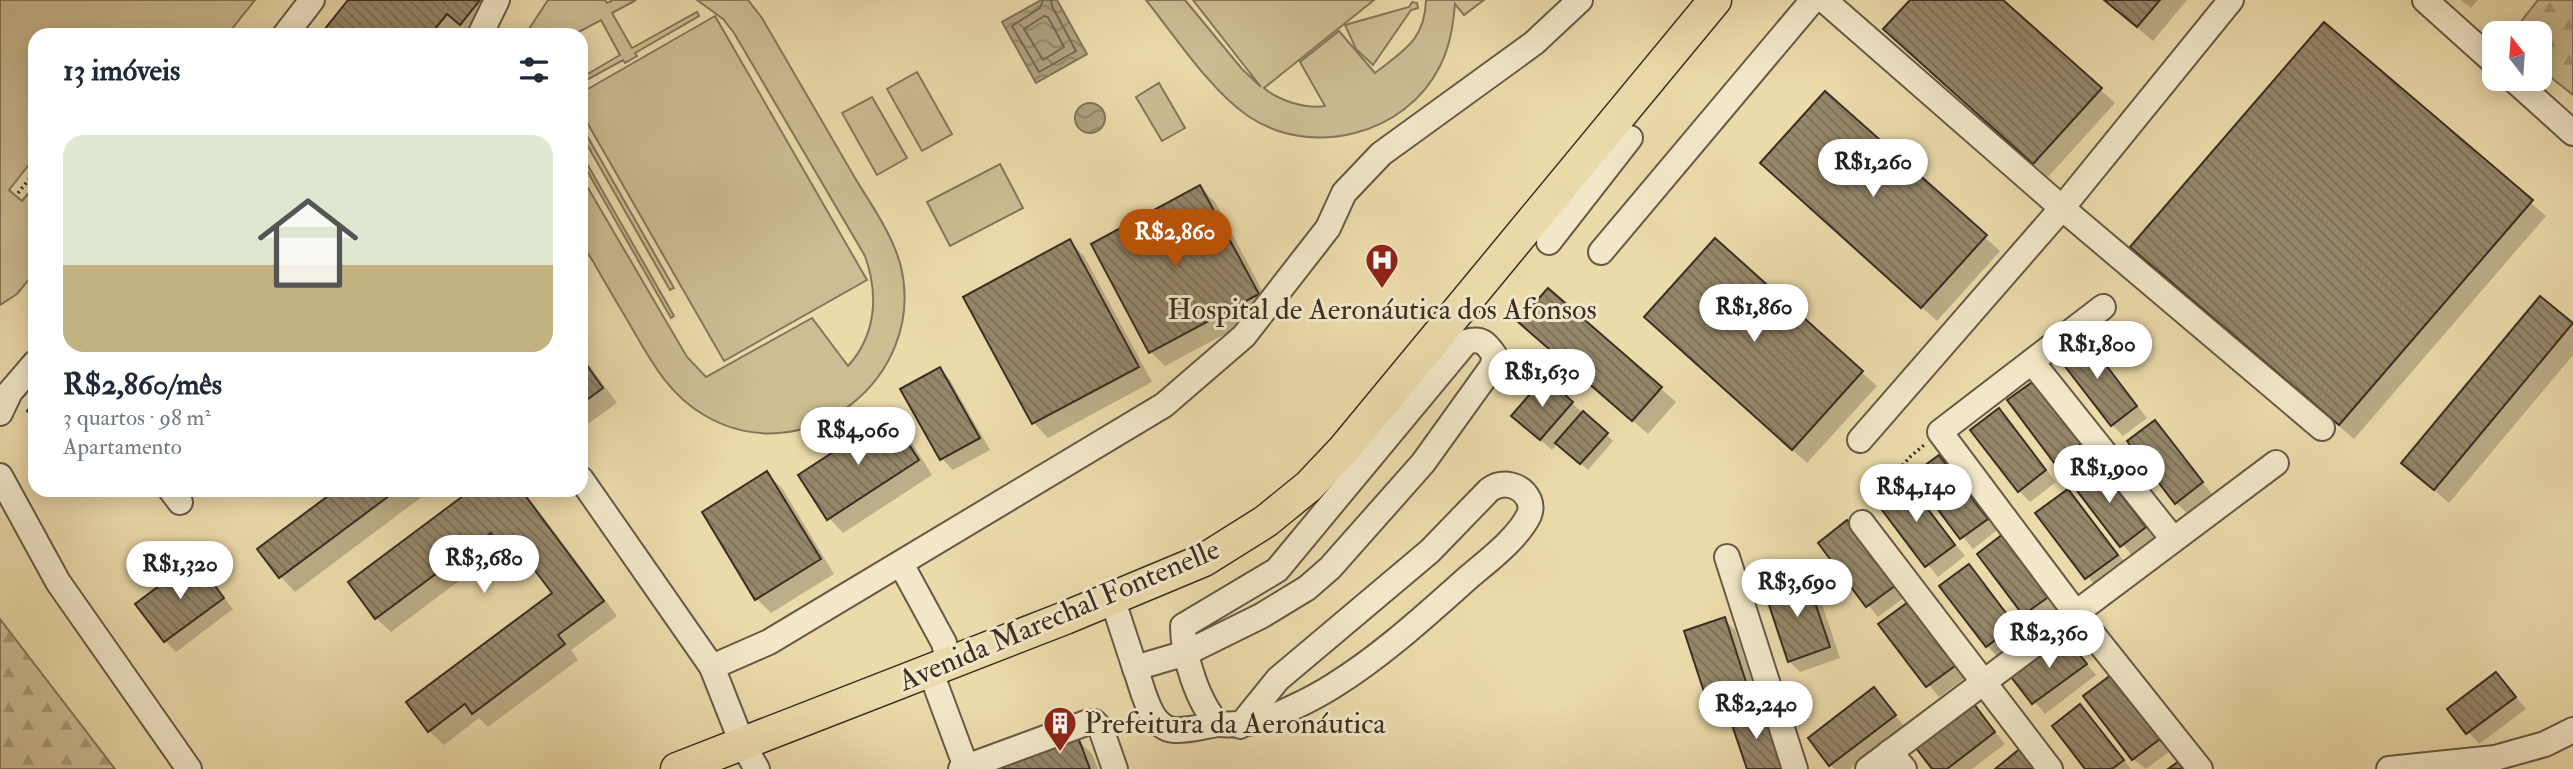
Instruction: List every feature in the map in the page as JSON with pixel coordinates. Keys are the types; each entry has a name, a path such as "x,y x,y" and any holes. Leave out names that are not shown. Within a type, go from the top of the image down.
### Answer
{"main road":[{"name":"Avenida Marechal Fontenelle","path":"677,769 749,756 939,667 1204,560 1266,522 1309,486 1344,449 1461,308 1549,224 1715,0"}],"street":[{"path":"290,28 312,0"},
{"path":"483,28 497,0"},
{"path":"712,667 769,642 1164,405 1244,336 1328,228 1344,193 1381,155 1534,43 1580,0"},
{"path":"1601,252 1813,0"},
{"path":"1824,0 2062,208 2322,428"},
{"path":"1860,440 2062,208 2231,0"},
{"path":"2425,0 2482,51"},
{"path":"2526,91 2573,133"},
{"path":"1549,224 1630,138"},
{"path":"2103,307 1940,432 2075,612 2200,769"},
{"path":"1135,668 1186,653 1261,616 1307,588 1330,568 1423,463 1492,367 1495,356 1486,343 1476,339 1466,342 1277,570 1183,626 1186,653 1203,702 1210,716 1229,725"},
{"path":"2032,362 2173,540"},
{"path":"0,413 9,392 28,371"},
{"path":"1868,769 1897,760 1983,681 2276,463"},
{"path":"0,476 58,582 189,769"},
{"path":"1112,598 1155,721 1164,728 1175,730 1229,725 1299,705 1332,687 1395,642 1503,547 1528,517 1531,508 1528,498 1517,488 1504,483 1496,484 1430,551 1278,679 1229,725"},
{"path":"588,489 712,667 749,756"},
{"path":"1862,523 2050,769"},
{"path":"1727,557 1795,769"},
{"path":"901,564 944,643 939,667 971,767 1094,722 1101,729 1115,769"},
{"path":"2389,769 2495,758 2545,744 2573,730"}],"path":[{"path":"18,193 28,181"},
{"path":"1862,523 1860,514 1869,502 1910,457 1940,432"}],"green space":[{"path":"0,0 255,0 233,28 28,28 28,166 9,190 22,201 28,194 28,281 17,294 0,305"},
{"path":"548,0 605,0 607,3 613,0 636,0 612,13 632,48 697,12 699,16 635,53 637,56 625,63 623,60 588,79 588,74 620,55 601,20 586,28 530,28"},
{"path":"697,0 748,0 762,18 881,221 901,267 904,308 895,345 877,378 850,405 818,424 781,433 743,430 704,415 678,395 650,359 588,254 588,188 687,357 706,377 812,318 848,366 857,354 869,328 872,314 872,285 865,256 734,33 723,19"},
{"path":"1146,0 1185,0 1242,69 1261,87 1193,0 1374,0 1264,88 1285,100 1318,107 1325,106 1300,62 1339,31 1375,73 1404,50 1417,35 1425,14 1426,0 1484,0 1464,15 1455,4 1450,36 1440,66 1425,90 1405,109 1381,123 1355,133 1327,137 1300,136 1273,129 1248,116 1220,92"},
{"path":"2538,0 2573,0 2573,95 2552,78 2552,21 2521,21"},
{"path":"1412,2 1417,3 1418,8 1411,10 1373,65 1356,49 1345,25 1409,7"},
{"path":"715,16 867,280 724,361 588,124 588,89"},
{"path":"917,72 952,134 922,151 887,89"},
{"path":"1159,83 1185,128 1162,141 1136,97"},
{"path":"872,97 907,158 877,175 842,113"},
{"path":"588,138 674,288 670,290 588,146"},
{"path":"1000,164 1023,208 950,246 927,202"},
{"path":"588,166 674,316 671,318 588,172"},
{"path":"0,619 115,769 0,769"}],"water":[{"path":"1041,0 1057,0 1087,54 1036,83 1002,22"},
{"path":"1090,103 1101,107 1105,118 1101,129 1090,133 1079,129 1075,118 1079,107"}],"building":[{"path":"348,0 480,0 460,25 447,14 436,28 326,28"},
{"path":"1910,0 2003,0 2102,88 2033,164 1883,29"},
{"path":"2104,0 2160,0 2137,27"},
{"path":"2324,22 2533,200 2339,425 2130,247"},
{"path":"1825,91 1987,235 1921,308 1760,163"},
{"path":"1200,185 1259,294 1149,353 1091,244"},
{"path":"1715,238 1863,371 1792,450 1644,317"},
{"path":"1070,239 1139,367 1032,424 963,297"},
{"path":"1548,288 1662,387 1632,421 1518,322"},
{"path":"2540,296 2573,323 2434,490 2401,463"},
{"path":"2084,336 2137,406 2111,426 2057,356"},
{"path":"588,367 603,388 588,399"},
{"path":"940,367 980,438 940,460 900,389"},
{"path":"1545,377 1573,402 1540,440 1511,416"},
{"path":"2035,380 2083,442 2055,464 2007,400"},
{"path":"1999,408 2046,470 2018,492 1970,430"},
{"path":"1583,411 1608,433 1580,464 1555,443"},
{"path":"890,415 919,460 827,520 798,475"},
{"path":"2155,420 2203,482 2175,504 2127,441"},
{"path":"1939,455 1988,519 1960,539 1912,475"},
{"path":"2097,464 2146,527 2120,547 2071,483"},
{"path":"767,471 821,559 755,600 702,512"},
{"path":"1906,480 1955,545 1925,567 1876,502"},
{"path":"2068,489 2118,555 2085,579 2035,513"},
{"path":"327,497 388,497 279,578 257,549"},
{"path":"462,497 526,497 604,601 558,635 565,644 472,714 465,704 428,732 406,702 552,593 518,548 508,555 491,533 375,619 348,582"},
{"path":"1847,520 1896,585 1866,607 1818,543"},
{"path":"2007,531 2054,593 2023,615 1977,554"},
{"path":"195,559 224,598 164,642 135,604"},
{"path":"1969,564 2015,625 1986,647 1939,586"},
{"path":"1806,576 1830,647 1788,662 1764,590"},
{"path":"1911,600 1959,663 1926,687 1878,624"},
{"path":"1725,617 1747,685 1706,698 1684,631"},
{"path":"2065,636 2087,664 2032,704 2011,677"},
{"path":"2496,672 2516,697 2466,734 2447,709"},
{"path":"2111,675 2160,739 2132,760 2083,696"},
{"path":"1874,687 1896,715 1829,766 1808,738"},
{"path":"1974,704 1995,732 1947,769 1932,769 1916,748"},
{"path":"2080,704 2124,760 2112,769 2085,769 2052,726"},
{"path":"1762,708 1782,769 1747,769 1730,719"},
{"name":"Prefeitura da Aeronáutica","path":"1078,737 1090,769 996,769"},
{"path":"2022,747 2039,769 1995,769"},
{"path":"2179,761 2186,769 2168,769"}],"place":[{"name":"Hospital de Aeronáutica dos Afonsos","path":"1382,290"},
{"name":"Prefeitura da Aeronáutica","path":"1060,753"}]}
